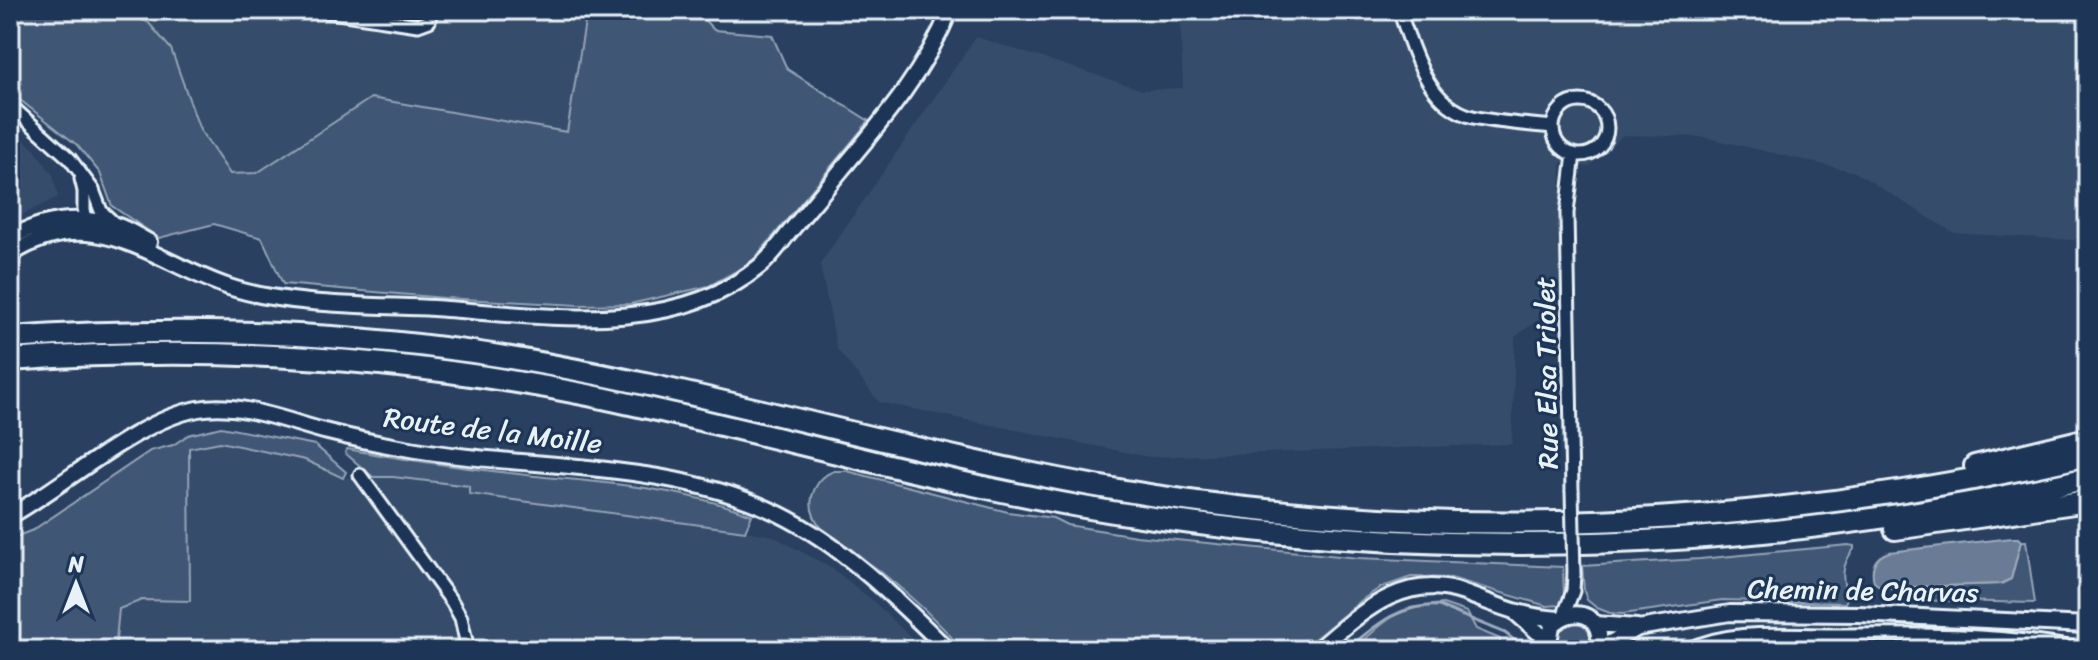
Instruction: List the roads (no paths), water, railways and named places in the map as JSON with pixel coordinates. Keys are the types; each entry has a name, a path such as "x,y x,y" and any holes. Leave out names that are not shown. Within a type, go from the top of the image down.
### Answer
{"highway":[{"path":"10,338 138,332 253,333 333,337 472,352 658,387 1057,479 1182,500 1314,514 1495,523 1620,521 1793,508 1929,488 2088,455"},
{"path":"10,360 140,353 221,354 338,360 466,374 588,395 1110,511 1263,531 1426,543 1559,545 1712,537 1843,523 1951,507 2088,478"},
{"path":"1929,488 1936,474 2088,439"},
{"path":"1843,523 1856,534 2088,501"}],"street":[{"path":"318,10 418,25 429,21 431,10"},
{"path":"10,255 31,241 69,226 90,222 230,288 280,298 539,315 608,316 654,311 724,291 764,263 922,68 950,10"},
{"path":"1399,10 1426,82 1445,101 1470,116 1553,127"},
{"path":"1583,101 1595,105 1604,115 1607,127 1601,145 1593,151 1574,154 1559,145 1553,127 1560,110 1570,103 1583,101"},
{"path":"10,105 70,159 93,190 90,222"},
{"name":"Rue Elsa Triolet","path":"1561,618 1573,591 1574,574 1567,213 1574,154"},
{"path":"80,175 90,222"},
{"path":"10,238 33,226 56,221 116,225 149,242 192,271"},
{"name":"Route de la Moille","path":"10,516 151,426 175,415 200,408 244,411 406,449 668,478 728,493 780,515 840,553 948,650"},
{"path":"360,475 452,602 461,618 468,650"},
{"path":"1317,650 1369,607 1392,594 1413,588 1436,587 1461,592 1517,614 1561,618 1582,615 1595,624 1601,638 1599,650"},
{"name":"Rue Elsa Triolet","path":"1573,591 1582,615"},
{"name":"Chemin de Charvas","path":"1595,624 1638,628 1706,615 1753,612 2088,625"},
{"path":"1517,614 1550,646"},
{"path":"1550,646 1552,626 1561,618"},
{"name":"Chemin de Charvas","path":"1599,650 1638,628"},
{"path":"1687,650 1726,638 1852,635 1990,638 2084,650"}],"waterway":[{"path":"1346,650 1388,618 1425,606 1439,606 1505,633 1527,650"}]}
